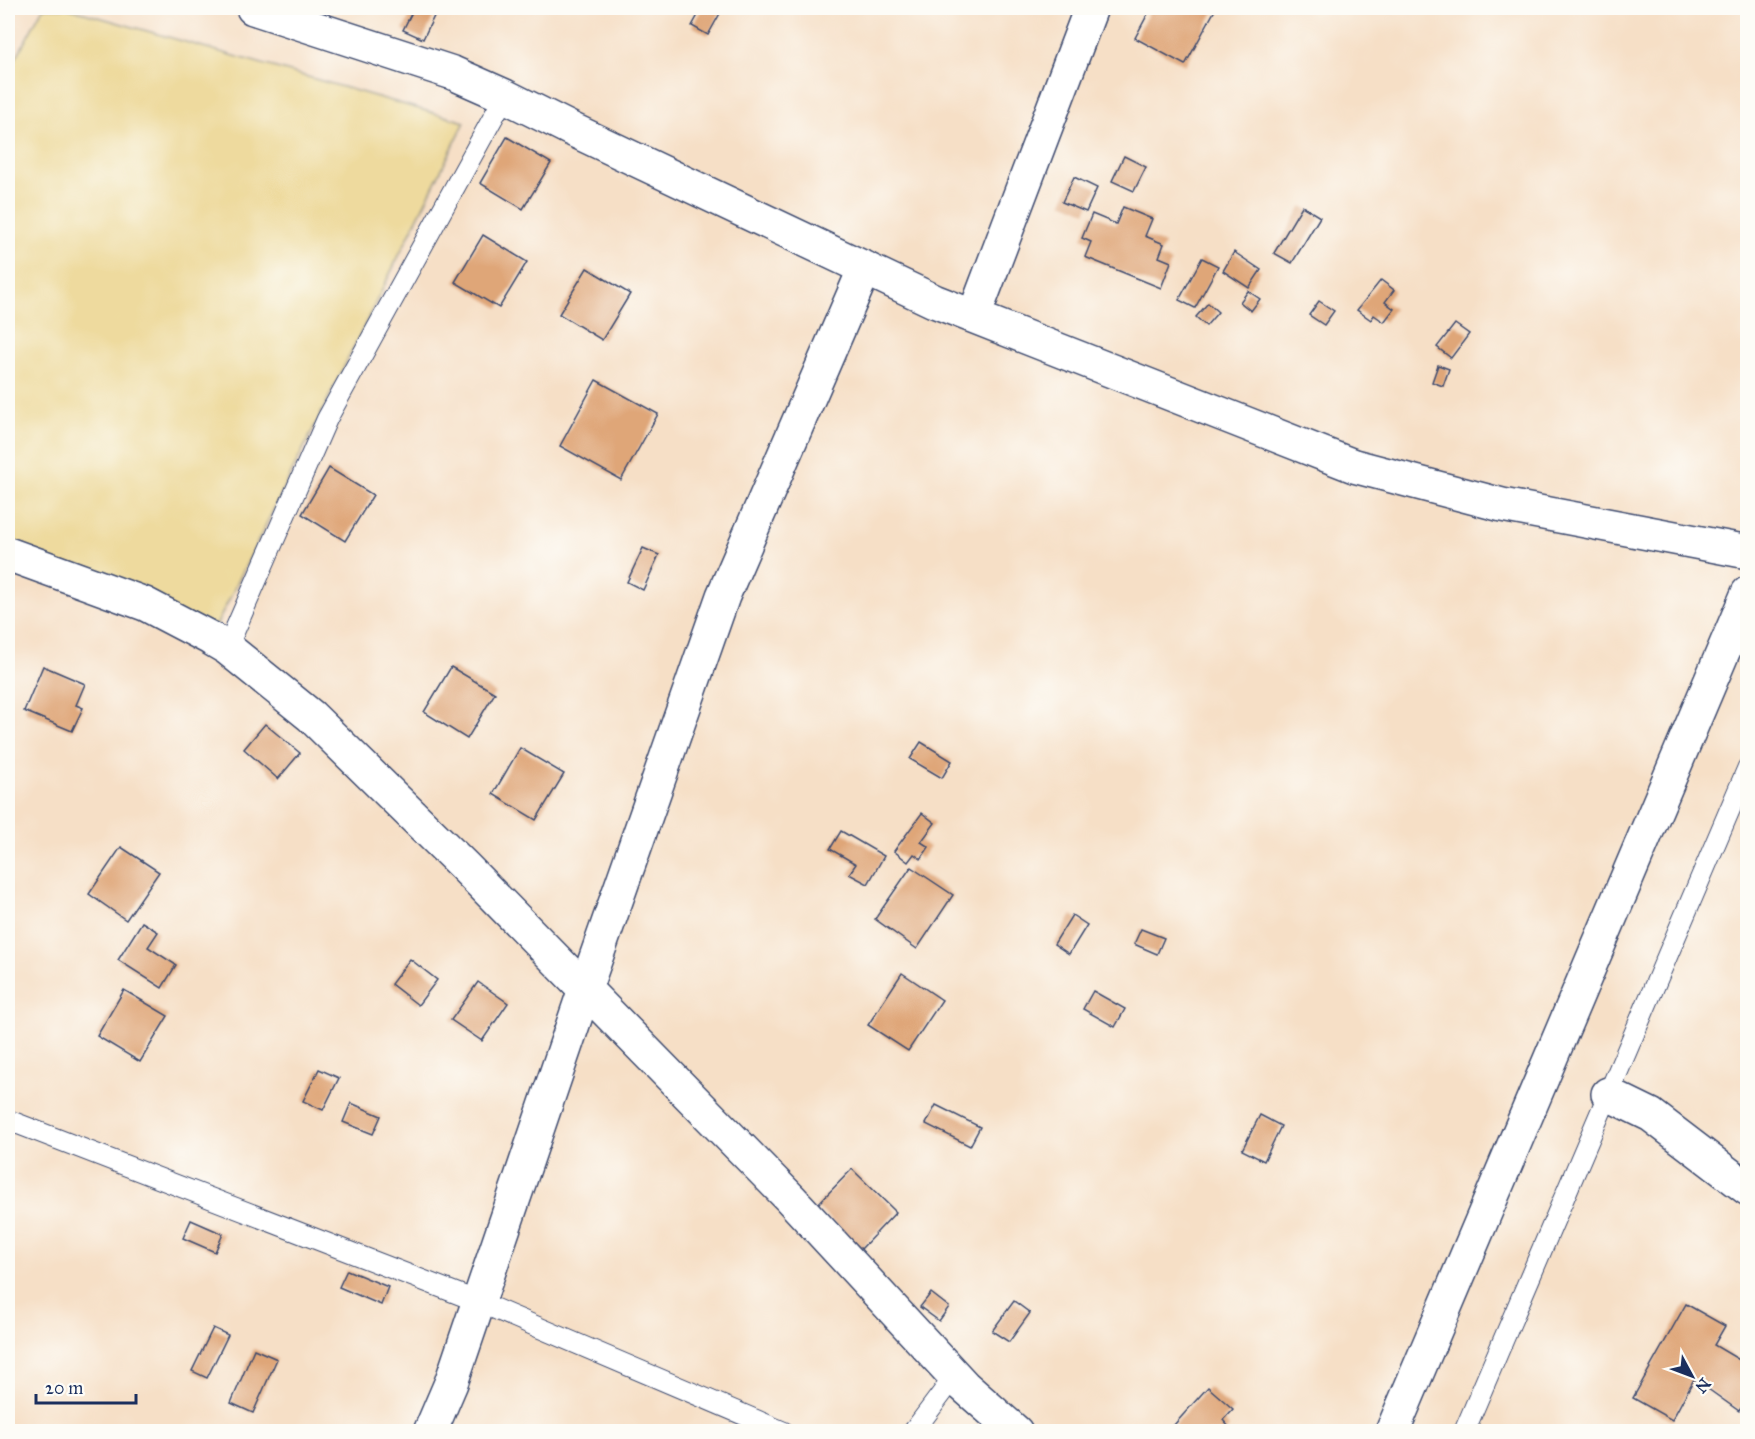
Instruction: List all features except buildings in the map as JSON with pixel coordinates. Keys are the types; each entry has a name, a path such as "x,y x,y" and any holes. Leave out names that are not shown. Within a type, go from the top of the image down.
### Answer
{"main road":[{"path":"252,8 453,73 933,301 1354,466 1502,505 1748,552"},
{"path":"974,316 1085,13"},
{"path":"430,1431 451,1383 585,989 723,596 865,268"},
{"path":"8,554 145,604 227,648 311,716 473,875 790,1198 954,1376 1016,1431"},
{"path":"1392,1431 1748,593"},
{"path":"1608,1094 1651,1115 1748,1189"}],"lane":[{"path":"227,648 327,419 505,96"},
{"path":"1464,1431 1748,767"},
{"path":"8,1120 478,1302 784,1431"},
{"path":"913,1431 954,1376"}],"sand":[{"path":"43,8 67,8 465,122 210,638 8,554 8,73"}]}
